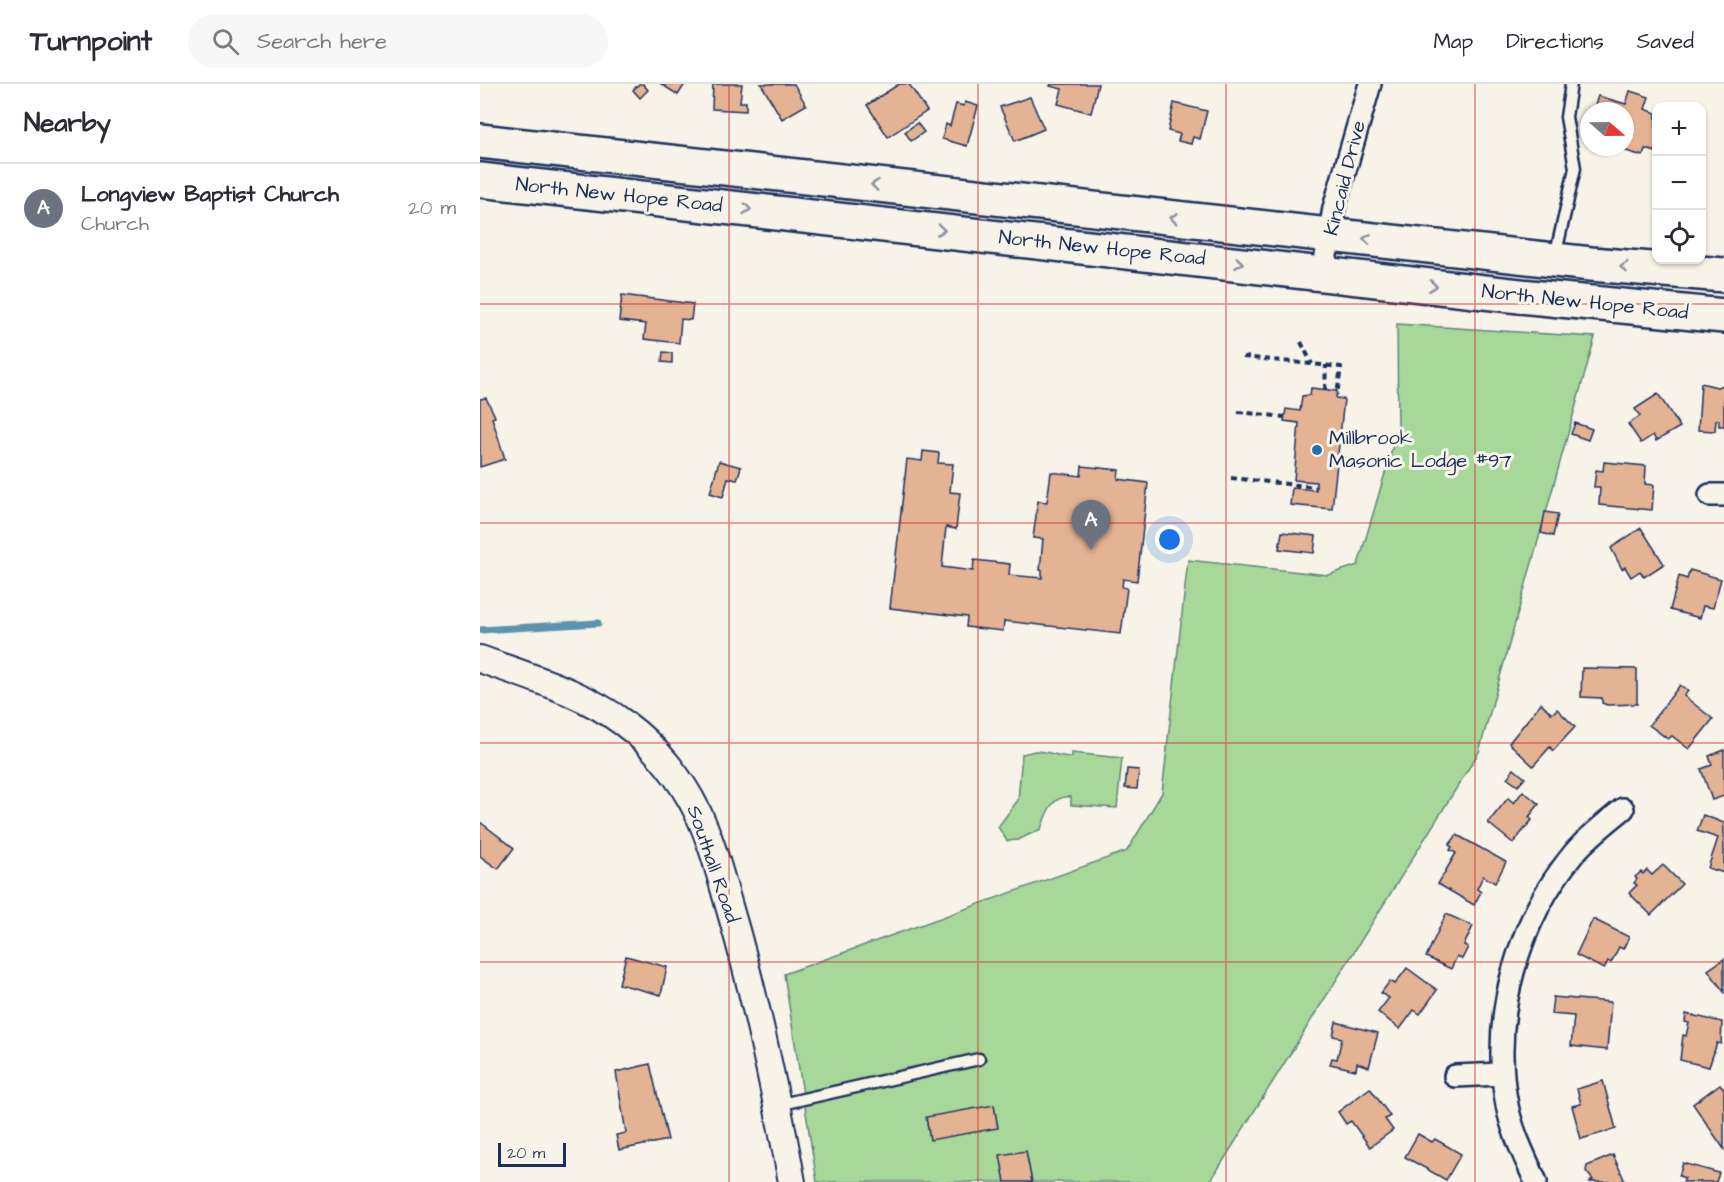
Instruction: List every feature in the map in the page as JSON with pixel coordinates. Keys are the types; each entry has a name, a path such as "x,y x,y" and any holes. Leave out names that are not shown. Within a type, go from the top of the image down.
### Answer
{"main road":[{"name":"North New Hope Road","path":"480,141 1555,260 1724,275"},
{"name":"North New Hope Road","path":"480,180 1532,297 1724,315"}],"street":[{"name":"Kincaid Drive","path":"1323,273 1329,234 1370,84"},
{"name":"Southall Road","path":"480,659 563,689 599,707 647,742 683,786 698,812 738,937 777,1105 792,1182"},
{"path":"1536,1182 1519,1145 1510,1116 1503,1074 1501,1044 1508,992 1533,918 1543,897 1574,853 1623,809"},
{"path":"1455,1076 1503,1074"}],"lane":[{"path":"1555,260 1575,168 1566,117 1571,84"},
{"path":"777,1105 979,1059"}],"path":[{"path":"1301,342 1312,364"},
{"path":"1243,357 1341,367 1337,395"},
{"path":"1324,390 1326,366"},
{"path":"1238,412 1285,417"},
{"path":"1231,478 1316,487"}],"green space":[{"path":"1397,324 1595,337 1479,752 1210,1182 817,1182 784,974 1127,851 1162,793 1188,560 1328,575 1358,565 1398,429"},
{"path":"1035,751 1067,757 1072,757 1072,753 1122,758 1117,808 1071,805 1071,797 1064,797 1050,807 1041,829 1018,840 1007,841 998,827 1018,800 1022,754"}],"building":[{"path":"639,84 643,84 648,90 640,98 633,90"},
{"path":"661,84 685,84 678,95"},
{"path":"713,84 742,84 740,102 746,102 746,111 712,109"},
{"path":"761,84 794,84 806,105 782,119"},
{"path":"899,84 909,84 927,111 888,137 867,105"},
{"path":"1051,84 1098,84 1091,113 1058,104 1062,89 1050,86"},
{"path":"1630,91 1649,97 1645,109 1652,112 1652,151 1645,149 1643,156 1634,153 1634,102 1627,102"},
{"path":"1598,96 1619,102 1596,102"},
{"path":"1030,97 1044,129 1015,141 1000,107"},
{"path":"965,102 978,106 967,146 942,139 946,124 950,126 956,104 964,106"},
{"path":"1174,103 1207,111 1200,139 1193,137 1191,144 1178,141 1180,134 1168,131"},
{"path":"917,123 924,132 911,141 905,132"},
{"path":"622,295 693,304 691,320 681,319 679,343 644,339 646,324 619,321"},
{"path":"663,352 672,353 672,363 662,362"},
{"path":"1701,383 1717,387 1724,385 1724,426 1719,426 1719,420 1716,420 1715,431 1698,430"},
{"name":"Millbrook Masonic Lodge #97","path":"1311,388 1337,391 1336,398 1344,399 1332,509 1290,505 1292,488 1316,490 1316,482 1294,480 1299,423 1284,421 1286,409 1300,411 1302,396 1310,395"},
{"path":"1658,394 1680,427 1656,441 1653,435 1641,443 1628,424 1640,416 1635,409"},
{"path":"486,398 495,417 492,418 505,459 480,467 480,399"},
{"path":"1575,423 1592,429 1588,440 1571,434"},
{"path":"923,451 939,453 938,463 953,464 950,492 960,493 956,529 946,527 942,567 973,571 974,560 1010,564 1009,575 1042,578 1042,570 1040,570 1043,539 1033,538 1038,501 1047,502 1051,472 1081,476 1082,466 1119,470 1118,479 1148,483 1137,581 1123,579 1122,587 1127,588 1121,634 1004,621 1003,631 966,627 967,617 890,608 907,459 922,461"},
{"path":"719,461 741,467 737,480 728,478 723,497 710,493"},
{"path":"1604,462 1646,466 1645,484 1654,485 1652,510 1599,505 1600,487 1594,487 1596,470 1603,471"},
{"path":"1545,512 1558,514 1553,536 1541,533"},
{"path":"1641,528 1664,564 1644,577 1640,571 1631,577 1625,567 1622,569 1611,548"},
{"path":"1282,532 1316,536 1314,553 1279,549"},
{"path":"1690,570 1721,579 1713,608 1703,606 1700,618 1670,610 1679,576 1687,579"},
{"path":"1582,668 1637,669 1637,704 1607,705 1602,703 1602,698 1581,697"},
{"path":"1680,685 1688,691 1684,696 1713,719 1689,749 1672,736 1668,739 1649,725"},
{"path":"1541,703 1552,714 1557,709 1575,727 1553,751 1550,747 1533,766 1509,743"},
{"path":"1724,750 1724,796 1712,800 1701,769 1712,765 1709,756"},
{"path":"1127,769 1139,770 1137,789 1125,788"},
{"path":"1514,769 1525,778 1518,786 1507,778"},
{"path":"1523,791 1539,804 1529,817 1532,820 1513,843 1488,823 1508,798 1514,803"},
{"path":"1703,815 1724,823 1724,873 1708,868 1718,838 1697,831"},
{"path":"480,822 514,848 498,869 480,856"},
{"path":"1457,835 1506,862 1495,883 1483,876 1477,889 1481,892 1474,905 1438,884 1456,853 1450,850 1452,847 1449,845"},
{"path":"1663,865 1682,884 1651,915 1629,893 1637,885 1634,883 1637,879 1635,877 1641,872 1643,874 1647,870 1652,875"},
{"path":"1446,914 1473,926 1464,945 1468,947 1462,959 1457,956 1451,969 1426,957"},
{"path":"1593,919 1629,937 1623,949 1619,947 1611,963 1608,961 1604,969 1576,955"},
{"path":"626,956 667,967 661,995 619,984"},
{"path":"1724,959 1724,992 1708,970"},
{"path":"1407,968 1437,990 1420,1014 1414,1010 1400,1029 1378,1012 1389,998 1381,993 1390,981 1395,984"},
{"path":"1553,997 1611,1002 1607,1050 1571,1046 1574,1016 1551,1014"},
{"path":"1686,1014 1722,1022 1721,1044 1717,1043 1709,1067 1680,1060 1683,1035 1686,1036 1689,1023 1685,1022"},
{"path":"1336,1022 1378,1033 1369,1067 1357,1063 1356,1070 1330,1064 1332,1058 1337,1059 1342,1038 1333,1036"},
{"path":"650,1064 668,1140 619,1150 616,1135 626,1133 616,1072"},
{"path":"1603,1081 1616,1129 1581,1139 1572,1106 1581,1104 1577,1089"},
{"path":"1720,1084 1724,1089 1724,1149 1693,1104"},
{"path":"1370,1088 1390,1116 1385,1119 1393,1130 1370,1147 1351,1121 1346,1124 1338,1112"},
{"path":"994,1105 998,1128 930,1140 926,1117"},
{"path":"1418,1134 1432,1142 1435,1139 1461,1154 1446,1180 1405,1157"},
{"path":"1026,1151 1032,1182 1005,1182 1000,1155"},
{"path":"1613,1155 1624,1179 1620,1182 1589,1182 1593,1180 1586,1171 1587,1166"},
{"path":"1683,1163 1719,1173 1716,1182 1683,1182 1685,1178 1679,1176"}],"waterway":[{"path":"480,630 598,623"}],"place":[{"name":"Millbrook Masonic Lodge #97","path":"1317,450"},
{"name":"Longview Baptist Church","path":"1091,550"}]}
